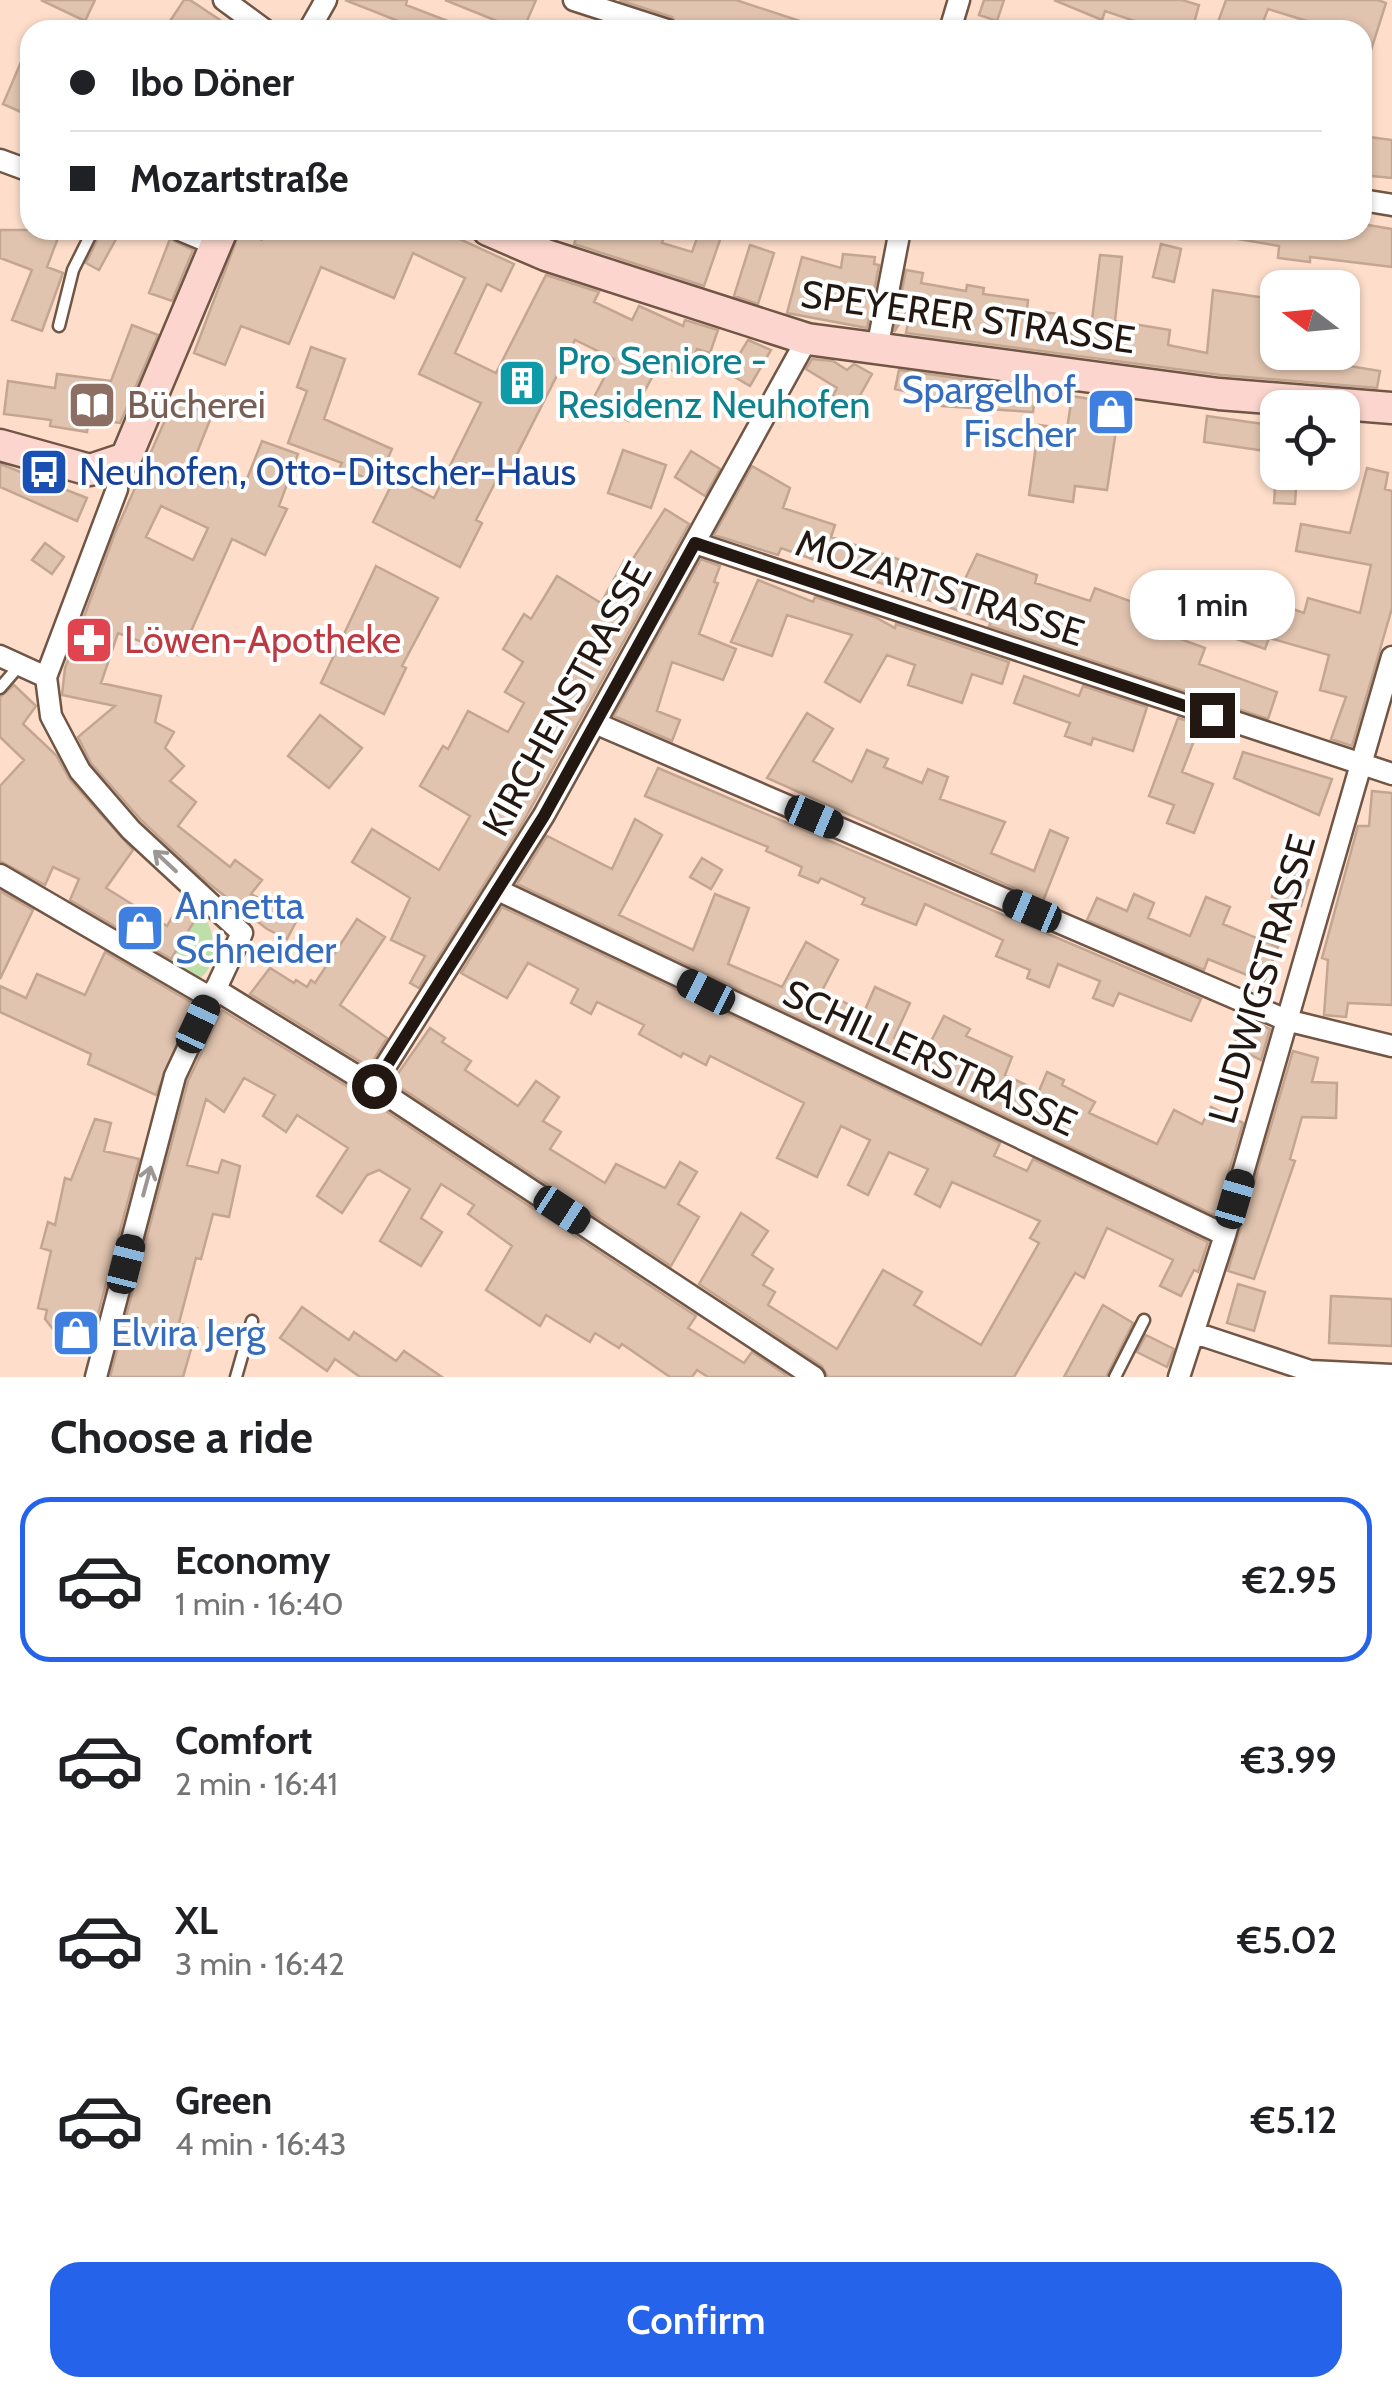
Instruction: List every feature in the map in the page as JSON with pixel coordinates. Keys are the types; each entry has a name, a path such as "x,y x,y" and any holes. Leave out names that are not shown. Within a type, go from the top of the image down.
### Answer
{"main road":[{"path":"0,444 64,466 90,470 116,464 133,452 218,240"},
{"name":"SPEYERER STRASSE","path":"513,240 579,266 808,339 1219,394 1392,408"}],"street":[{"path":"224,0 251,20"},
{"path":"574,0 636,20"},
{"path":"877,349 898,240"},
{"name":"KIRCHENSTRASSE","path":"374,1086 498,890 596,724 808,339"},
{"path":"96,1377 174,1076 242,933 132,830 80,771 52,716 46,678 116,489 116,464"},
{"name":"MOZARTSTRASSE","path":"695,543 1392,774"},
{"path":"0,656 46,678"},
{"name":"LUDWIGSTRASSE","path":"1178,1377 1225,1235 1392,657"},
{"path":"596,724 1286,1020 1392,1046"},
{"path":"0,875 374,1086 814,1377"},
{"name":"SCHILLERSTRASSE","path":"498,890 1225,1235"},
{"path":"1195,1333 1310,1371 1392,1375"}],"lane":[{"path":"59,326 73,270 88,240"},
{"path":"0,688 20,666"},
{"path":"1114,1377 1144,1320"},
{"path":"236,1377 252,1321"}],"green space":[{"path":"201,912 210,928 213,957 198,979 170,963"}],"building":[{"path":"41,0 95,0 83,20"},
{"path":"184,0 190,0 220,20 171,20"},
{"path":"345,0 407,0 406,5 445,20 396,20"},
{"path":"445,0 536,0 527,20 495,20"},
{"path":"619,0 736,0 797,20 674,20"},
{"path":"984,0 1004,0 997,20 979,15"},
{"path":"1054,0 1182,0 1199,5 1195,20 1132,20 1105,11 1102,20"},
{"path":"1226,0 1386,3 1372,47 1372,20 1304,20 1268,9 1264,20 1219,20"},
{"path":"20,64 20,112 3,104"},
{"path":"1372,137 1392,140 1392,178 1372,176"},
{"path":"1372,226 1392,229 1392,267 1310,257 1310,262 1278,258 1279,246 1244,240 1372,240"},
{"path":"0,230 20,230 20,240 57,240 47,267 63,273 42,331 12,320 32,270 0,258"},
{"path":"97,240 116,240 99,270 86,263"},
{"path":"170,240 193,250 172,301 149,293"},
{"path":"237,240 462,240 514,264 501,291 487,284 455,353 496,373 546,275 599,292 594,302 632,320 639,306 683,326 685,320 718,330 710,353 697,349 683,376 659,364 629,421 592,401 614,359 575,340 504,480 498,477 476,520 482,523 460,567 373,522 395,478 434,498 481,403 419,374 465,278 413,253 394,298 321,267 289,344 241,326 225,365 194,353"},
{"path":"575,240 663,240 662,243 692,252 696,240 720,240 704,286 574,244"},
{"path":"1161,244 1181,249 1174,282 1153,277"},
{"path":"750,245 774,253 758,304 734,296"},
{"path":"843,254 875,257 874,264 879,265 867,328 787,313 802,257 841,268"},
{"path":"1100,255 1122,257 1115,321 1170,330 1168,345 1207,353 1213,290 1260,297 1260,370 1360,368 1380,371 1377,388 1221,375 906,333 912,304 894,332 906,270 923,273 921,283 966,291 967,285 984,288 983,294 1028,300 1027,310 1059,314 1057,332 1090,336"},
{"path":"132,325 158,335 120,423 89,419 87,432 50,426 51,420 4,414 8,381 55,388 57,374 111,381"},
{"path":"748,340 771,350 750,386 728,373"},
{"path":"311,347 345,359 324,419 392,449 377,483 340,467 342,463 288,443 307,391 297,387"},
{"path":"812,359 833,361 847,370 854,364 872,374 849,415 829,403 837,388 806,369"},
{"path":"899,370 1036,389 1033,412 942,406 943,399 895,389"},
{"path":"1072,396 1120,404 1107,490 1075,486 1073,502 1029,495 1039,425 1067,429"},
{"path":"174,400 212,415 192,465 243,489 262,441 298,454 279,506 287,509 265,555 232,539 180,656 118,633 101,683 161,696 155,722 174,732 165,748 184,766 170,781 196,802 178,826 230,867 235,860 262,880 251,894 298,918 287,939 267,929 207,882 141,820 91,763 78,737 115,706 62,695 65,668 115,533","holes":["161,506 208,528 193,560 146,537"]},
{"path":"1207,416 1260,423 1260,450 1204,442"},
{"path":"623,450 666,465 651,508 608,493"},
{"path":"691,451 720,469 705,496 675,477"},
{"path":"0,464 87,498 77,521 0,487"},
{"path":"752,466 790,488 783,508 835,525 831,537 964,581 977,554 1037,575 1035,583 1090,601 1095,588 1180,623 1175,637 1205,648 1199,664 1277,692 1268,719 989,626 991,622 781,548 778,555 714,535"},
{"path":"1367,468 1388,473 1385,489 1392,491 1392,608 1352,746 1331,739 1346,697 1320,690 1329,655 1269,638 1265,649 1222,634 1237,589 1304,613 1308,598 1360,613 1371,565 1296,551 1301,524 1350,533"},
{"path":"1275,490 1296,490 1295,504 1274,503"},
{"path":"665,509 689,524 522,824 419,988 410,983 425,956 391,940 410,898 352,862 372,829 439,870 470,816 420,786 443,746 448,749 468,711 508,732 524,703 505,692 523,662 503,649 524,614 531,619 557,576 601,603 624,561 629,565"},
{"path":"45,543 64,557 52,574 32,560"},
{"path":"701,559 720,566 714,582 718,583 699,634 736,649 723,680 672,662 657,711 680,720 672,741 614,716"},
{"path":"376,566 438,598 402,666 406,668 384,714 321,683"},
{"path":"758,580 813,602 815,597 875,617 895,628 896,624 1009,662 1002,684 972,674 962,703 908,685 915,665 887,655 860,702 825,682 852,635 787,615 772,656 731,642"},
{"path":"1024,676 1079,696 1083,686 1147,707 1133,751 1093,738 1091,745 1065,736 1070,723 1014,703"},
{"path":"14,685 36,706 23,724 56,755 70,780 133,850 106,888 167,926 182,901 200,912 171,959 70,900 79,879 53,867 45,885 0,861 0,786 24,760 0,737 0,697"},
{"path":"807,713 833,729 813,761 852,782 867,750 888,759 884,767 922,783 928,769 948,777 940,799 1005,822 991,853 1034,871 1050,830 1068,838 1043,901 767,778"},
{"path":"320,715 362,748 329,788 288,756"},
{"path":"1178,718 1200,725 1182,772 1213,784 1194,833 1167,823 1174,805 1149,796"},
{"path":"1243,752 1332,779 1319,815 1234,778"},
{"path":"658,768 1201,999 1191,1021 1119,993 1113,1006 1093,998 1100,981 1058,964 1049,987 1027,978 1030,970 996,956 1003,940 925,904 916,925 862,904 865,898 821,878 818,883 799,875 802,867 766,851 768,847 645,796"},
{"path":"1372,791 1392,793 1392,1005 1348,1003 1346,1017 1324,1015 1328,960 1322,958 1358,826 1369,826"},
{"path":"635,819 662,835 619,915 693,950 715,894 749,908 728,964 782,987 806,942 838,960 822,991 864,1012 875,987 910,1003 894,1038 925,1053 944,1016 970,1029 966,1036 1012,1057 1005,1075 1039,1091 1047,1072 1064,1080 1062,1085 1095,1102 1089,1113 1157,1144 1174,1110 1202,1124 1211,1107 1243,1123 1216,1216 517,884 547,836 612,869"},
{"path":"702,858 722,870 711,889 690,877"},
{"path":"1280,871 1309,880 1301,906 1272,897"},
{"path":"0,891 33,910 0,979"},
{"path":"1134,894 1154,903 1148,918 1190,936 1206,897 1230,907 1223,924 1278,947 1264,982 1208,959 1204,970 1087,920 1097,898 1127,911"},
{"path":"502,907 1000,1143 994,1156 1027,1171 1033,1159 1208,1242 1198,1272 1194,1270 1181,1296 1160,1286 1173,1260 1107,1228 1084,1278 1075,1273 1014,1377 828,1377 822,1366 699,1284 741,1213 768,1231 752,1255 773,1269 763,1285 775,1292 768,1305 837,1349 883,1270 922,1292 914,1305 981,1345 1039,1243 1030,1238 1040,1221 952,1182 940,1207 915,1194 928,1169 889,1152 868,1195 848,1185 870,1140 841,1126 817,1177 777,1158 804,1103 710,1056 706,1065 683,1053 681,1057 639,1034 644,1025 597,1002 591,1014 571,1003 578,989 528,963 507,998 461,973"},
{"path":"357,919 385,937 340,1005 387,1038 369,1067 250,994 270,968 294,983 296,980 307,987 311,980 315,983"},
{"path":"105,952 194,1004 156,1095 88,1064 91,1054 0,1012 0,986 26,998 37,974 85,995"},
{"path":"222,1010 366,1098 696,1316 688,1328 744,1363 752,1352 789,1377 708,1377 697,1370 692,1377 670,1377 622,1344 619,1348 595,1333 590,1342 546,1315 540,1326 486,1290 512,1246 468,1214 474,1205 441,1184 421,1218 442,1232 421,1266 380,1241 410,1189 379,1170 367,1175 342,1213 317,1196 348,1148 297,1115 286,1132 263,1116 275,1095 244,1078 224,1112 206,1099 187,1165 218,1173 222,1160 240,1166 229,1217 213,1214 201,1259 196,1258 179,1323 197,1328 183,1377 110,1377 188,1081"},
{"path":"1246,1018 1270,1029 1261,1060 1233,1047"},
{"path":"430,1028 445,1038 442,1042 471,1061 465,1070 518,1106 536,1081 559,1097 543,1121 561,1132 550,1149 605,1183 616,1164 665,1188 680,1162 697,1172 678,1204 699,1217 671,1266 392,1082"},
{"path":"1293,1051 1318,1058 1312,1082 1337,1083 1336,1118 1302,1117 1290,1159 1295,1161 1254,1279 1228,1271"},
{"path":"95,1119 111,1123 104,1151 139,1159 89,1348 63,1342 45,1319 47,1310 38,1308 51,1251 41,1248 48,1222 55,1225 65,1178 71,1180"},
{"path":"1238,1284 1265,1292 1254,1331 1227,1323"},
{"path":"1331,1296 1392,1299 1392,1346 1329,1343"},
{"path":"1103,1305 1133,1323 1106,1377 1064,1377"},
{"path":"302,1307 349,1340 354,1332 396,1361 404,1351 442,1377 360,1377 335,1359 327,1371 280,1338"},
{"path":"1146,1335 1174,1349 1167,1367 1137,1352"}],"place":[{"name":"Pro Seniore - Residenz Neuhofen","path":"522,383"},
{"name":"Bücherei","path":"92,405"},
{"name":"Spargelhof Fischer","path":"1111,412"},
{"name":"Neuhofen, Otto-Ditscher-Haus","path":"44,472"},
{"name":"Löwen-Apotheke","path":"89,640"},
{"name":"Annetta Schneider","path":"140,928"},
{"name":"Elvira Jerg","path":"76,1333"}],"route":[{"path":"374,1086 544,816 695,543 1212,715"}]}
